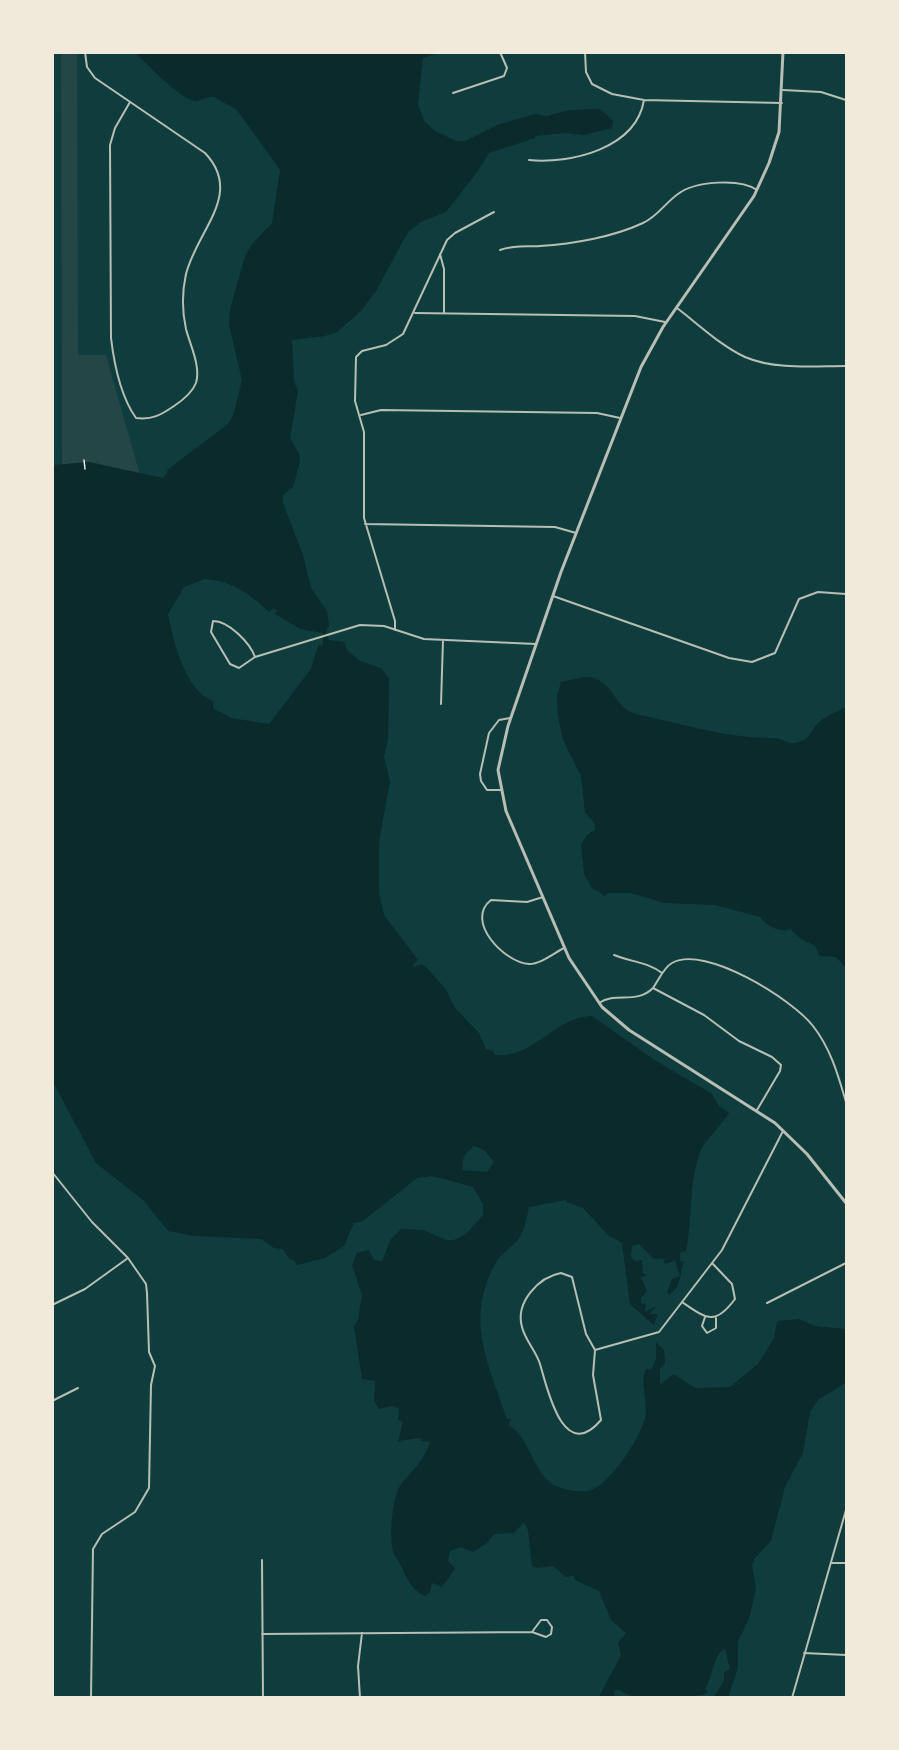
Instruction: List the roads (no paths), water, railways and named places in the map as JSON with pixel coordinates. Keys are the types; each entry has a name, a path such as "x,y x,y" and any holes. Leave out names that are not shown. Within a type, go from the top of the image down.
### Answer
{"street":[{"path":"85,52 87,67 95,78 205,153 217,167 222,182 218,205 193,250 183,295 185,323 196,367 195,385 183,400 149,420 136,418 130,409 113,357 110,308 110,145 115,128 130,102"},
{"path":"453,93 504,76 507,68 500,52"},
{"path":"585,52 588,78 592,84 603,90 644,100 782,103"},
{"path":"783,52 783,90 778,134 757,190 666,323 641,367 553,596 510,718 499,760 501,790 506,811 564,948 585,986 598,1003 629,1030 757,1110 807,1154 846,1203"},
{"path":"783,90 821,92 846,100"},
{"path":"529,160 554,161 580,157 603,148 623,134 640,111 644,100"},
{"path":"500,250 511,246 555,244 620,231 652,218 675,196 693,187 737,184 748,185 757,190"},
{"path":"395,630 395,621 365,524 364,432 356,401 356,357 362,351 393,341 403,334 447,240 455,232 494,212"},
{"path":"440,254 444,269 444,314"},
{"path":"677,308 751,360 783,365 846,366"},
{"path":"414,313 635,316 662,320 666,323"},
{"path":"361,416 381,410 597,413 621,418"},
{"path":"365,524 555,527 576,533"},
{"path":"553,596 705,651 752,662 775,652 783,639 794,605 799,599 818,592 846,594"},
{"path":"255,657 251,648 231,628 219,621 213,621 211,632 230,664 239,668 255,657 360,625 395,630 424,639 536,644"},
{"path":"441,704 443,640"},
{"path":"501,790 487,790 481,781 480,774 489,733 499,720 510,718"},
{"path":"543,897 527,902 491,900 482,916 484,928 500,948 520,962 537,963 564,948"},
{"path":"614,955 630,962 652,966 662,973"},
{"path":"598,1003 606,999 637,999 645,996 667,967 679,960 706,962 747,979 802,1013 833,1059 846,1102"},
{"path":"652,988 704,1015 739,1041 778,1061 781,1065 780,1071 757,1110"},
{"path":"595,1350 659,1332 729,1238 783,1131"},
{"path":"52,1172 92,1222 128,1258 146,1284 149,1352 155,1366 151,1385 149,1488 135,1512 102,1534 93,1549 91,1698"},
{"path":"52,1305 101,1278 128,1258"},
{"path":"682,1302 705,1317 716,1318 724,1314 735,1299 732,1284 712,1263"},
{"path":"767,1303 846,1263"},
{"path":"561,1273 572,1277 586,1334 595,1350 593,1375 601,1420 593,1430 576,1432 561,1425 557,1419 538,1358 522,1328 521,1312 526,1299 541,1281 561,1273"},
{"path":"705,1317 702,1326 707,1333 716,1328 716,1318"},
{"path":"52,1401 78,1388"},
{"path":"792,1698 846,1510"},
{"path":"262,1560 263,1698"},
{"path":"831,1563 846,1563"},
{"path":"262,1634 532,1632 547,1637 551,1634 552,1627 547,1620 541,1620 532,1632"},
{"path":"360,1698 358,1666 362,1633"},
{"path":"804,1653 846,1655"}]}
